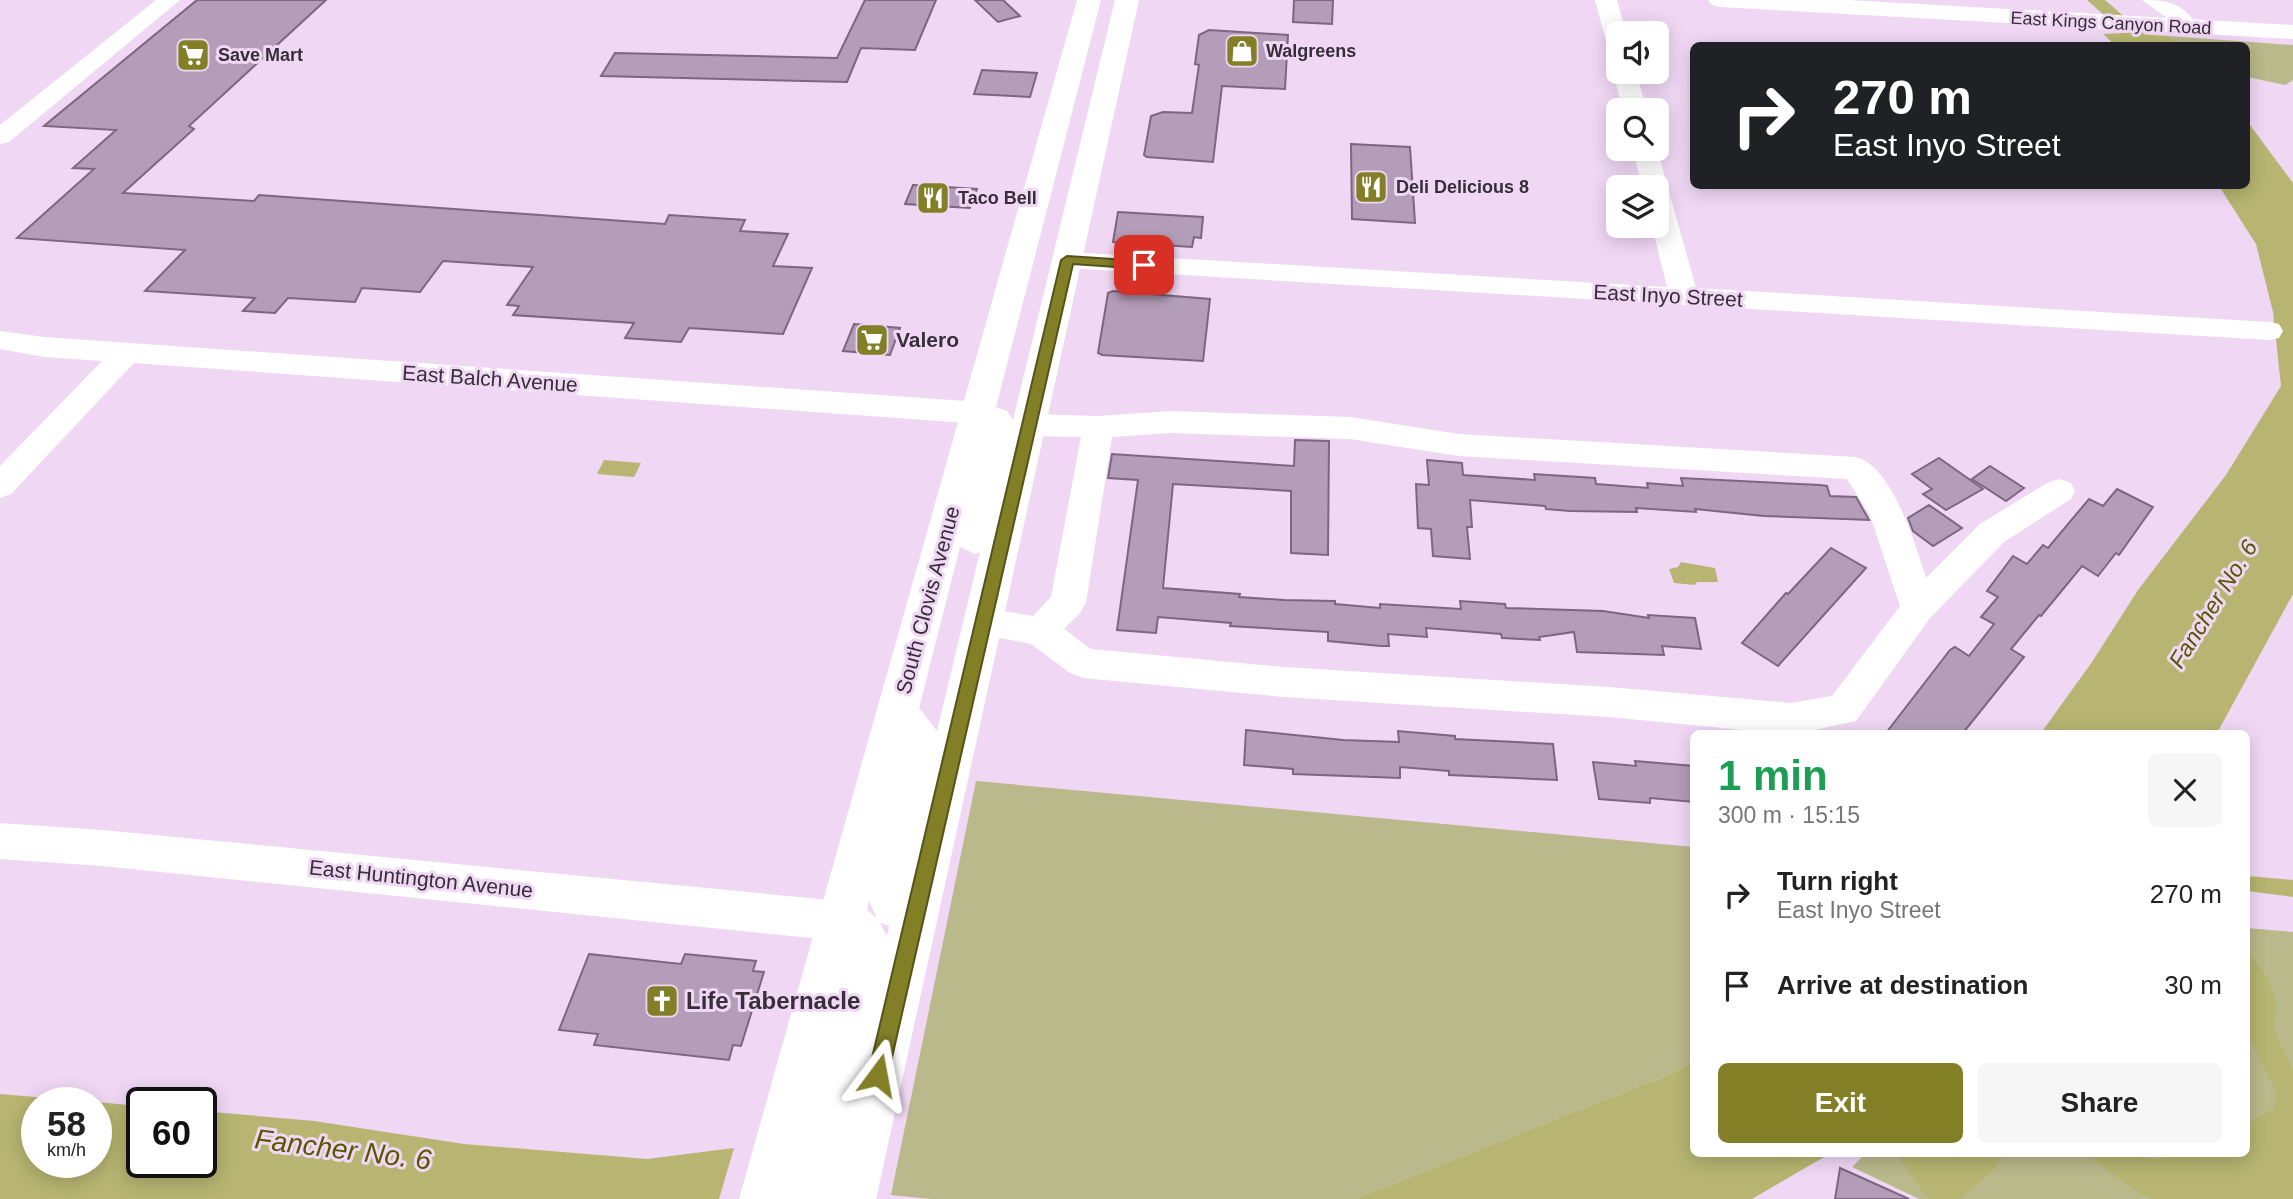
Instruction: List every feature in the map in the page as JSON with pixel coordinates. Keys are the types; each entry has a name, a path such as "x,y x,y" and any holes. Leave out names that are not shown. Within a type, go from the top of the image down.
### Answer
{"main road":[{"name":"South Clovis Avenue","path":"841,921 1089,0"},
{"path":"809,1197 915,915 1127,0"},
{"name":"East Kings Canyon Road","path":"1720,0 2078,14 2181,20 2293,33"},
{"name":"East Kings Canyon Road","path":"1951,0 2078,14"},
{"name":"East Kings Canyon Road","path":"2181,20 2293,19"},
{"path":"1059,112 1073,119 1076,125 1071,154 1090,162"},
{"path":"1039,181 1052,202 1054,213 1048,238 1050,246 1067,260"},
{"path":"979,413 994,418 1000,426 970,566 971,580 986,613"},
{"path":"898,712 922,744 889,894 895,906 915,915"},
{"path":"809,1197 866,975 868,950 864,937 855,927 841,921"}],"street":[{"path":"0,137 169,0"},
{"path":"1606,0 1612,21"},
{"path":"2154,0 2181,20"},
{"path":"1669,238 1684,296"},
{"name":"East Inyo Street","path":"1067,260 2269,331"},
{"name":"East Balch Avenue","path":"0,340 44,347 979,413"},
{"path":"0,486 127,352"},
{"path":"1030,425 1098,427 1171,422 1350,428 1459,445 1856,468 1871,482 1883,507 1918,608"},
{"path":"1040,631 1068,603 1098,427"},
{"path":"986,613 1040,631 1083,663 1284,682 1609,702 1791,719 1843,710 1918,608 1992,533 2059,491"},
{"name":"East Huntington Avenue","path":"0,841 102,848 841,921"}],"shaded area":[{"path":"2169,36 2293,45 2293,80 2285,85 2250,78 2250,42 2176,42"},
{"path":"976,781 1690,847 1690,1063 1673,1073 1355,1199 931,1199 891,1195"},
{"path":"2250,928 2293,932 2293,1199 1919,1199 1852,1167 1862,1157 2250,1157"}],"water":[{"path":"2103,34 2169,36 2176,42 2112,42"},
{"path":"2250,125 2293,183 2293,594 2219,730 2043,730 2092,662 2138,590 2226,475 2281,386 2273,312 2256,244 2221,189 2250,189"},
{"path":"604,460 641,463 634,477 597,474"},
{"path":"1681,562 1715,568 1718,582 1697,582 1695,585 1674,583 1669,569 1678,567"},
{"path":"2250,876 2293,880 2293,897 2250,891"},
{"path":"2250,956 2271,986 2276,1007 2273,1027 2293,1071 2293,1199 2154,1199 2141,1194 2089,1157 2145,1157 2153,1160 2167,1157 2250,1157 2250,1122 2273,1109 2277,1093 2250,1041"},
{"path":"1690,1063 1690,1157 1824,1157 1752,1199 1355,1199 1673,1073"},
{"path":"0,1094 21,1096 21,1178 112,1178 112,1103 126,1105 126,1178 217,1178 217,1112 314,1121 464,1144 647,1159 734,1148 719,1199 0,1199"},
{"path":"1899,1157 2004,1157 1960,1199 1932,1199 1925,1195"}],"building":[{"path":"197,0 326,0 189,126 194,129 123,193 254,201 259,195 665,224 669,215 745,220 740,231 788,234 773,266 812,268 783,334 689,328 681,342 625,338 634,323 513,315 519,306 507,305 533,267 443,261 420,292 362,288 355,302 288,298 275,313 243,311 255,298 145,291 185,250 17,238 94,169 73,168 116,130 44,126"},
{"path":"865,0 936,0 915,50 861,48 847,82 601,76 615,53 837,58"},
{"path":"975,0 1003,0 1020,16 998,22"},
{"path":"1294,0 1333,0 1332,24 1293,22"},
{"path":"1209,30 1288,35 1285,89 1222,86 1213,162 1147,157 1144,155 1151,116 1163,112 1192,113 1199,65 1195,64 1199,35"},
{"path":"982,70 1037,73 1030,97 974,94"},
{"path":"1351,144 1410,147 1415,223 1352,219"},
{"name":"Taco Bell","path":"913,185 977,189 970,208 905,204"},
{"path":"1118,212 1203,217 1201,238 1194,237 1192,247 1113,242"},
{"path":"1113,291 1210,299 1203,361 1098,353 1108,293"},
{"name":"Valero","path":"854,324 900,328 890,355 843,351"},
{"path":"1295,440 1329,441 1328,555 1291,553 1291,491 1173,484 1163,588 1240,594 1239,597 1335,601 1335,604 1380,608 1380,604 1461,609 1460,601 1505,604 1506,608 1603,611 1649,618 1648,615 1695,618 1701,649 1662,646 1664,655 1577,652 1574,632 1539,637 1540,640 1426,628 1427,637 1388,634 1389,646 1381,646 1328,641 1328,632 1230,626 1231,623 1158,617 1156,633 1117,630 1138,480 1108,478 1112,454 1294,466"},
{"path":"1939,458 1983,489 1946,510 1923,494 1932,489 1912,474"},
{"path":"1427,460 1462,463 1463,475 1535,480 1534,474 1595,478 1596,484 1648,488 1647,483 1683,486 1681,478 1820,485 1827,486 1830,496 1856,497 1869,520 1764,516 1695,509 1696,512 1636,508 1637,512 1570,511 1546,509 1545,506 1470,500 1472,527 1467,527 1470,559 1433,556 1431,529 1418,528 1416,484 1429,485"},
{"path":"1990,466 2024,488 2006,501 1972,479"},
{"path":"2117,489 2153,507 2119,555 2116,553 2098,576 2082,566 2041,616 2039,615 2011,649 2024,657 1965,730 1888,730 1950,650 1955,647 1969,656 1994,624 1981,617 1998,597 1987,591 2013,556 2027,564 2043,545 2048,548 2089,499 2103,506"},
{"path":"1929,505 1962,528 1933,546 1913,531 1908,518"},
{"path":"1831,548 1866,568 1778,666 1742,643 1786,593 1788,594"},
{"path":"1246,730 1343,740 1399,742 1398,731 1455,736 1455,739 1553,744 1557,780 1449,775 1449,771 1400,767 1400,778 1293,774 1293,769 1244,765"},
{"path":"1635,761 1690,766 1690,802 1650,798 1650,803 1599,799 1593,762 1636,766"},
{"name":"Life Tabernacle","path":"589,954 681,964 685,954 756,961 753,971 764,972 741,1046 733,1045 729,1060 594,1045 598,1034 559,1030"},
{"path":"1840,1168 1909,1199 1835,1199"}],"waterway":[{"name":"Fancher No. 6","path":"2095,0 2145,42"}],"place":[{"name":"Walgreens","path":"1242,51"},
{"name":"Save Mart","path":"193,55"},
{"name":"Deli Delicious 8","path":"1371,187"},
{"name":"Taco Bell","path":"933,198"},
{"name":"Valero","path":"872,340"},
{"name":"Life Tabernacle","path":"662,1001"}],"route":[{"path":"878,1075 1067,260 1144,265"}]}
